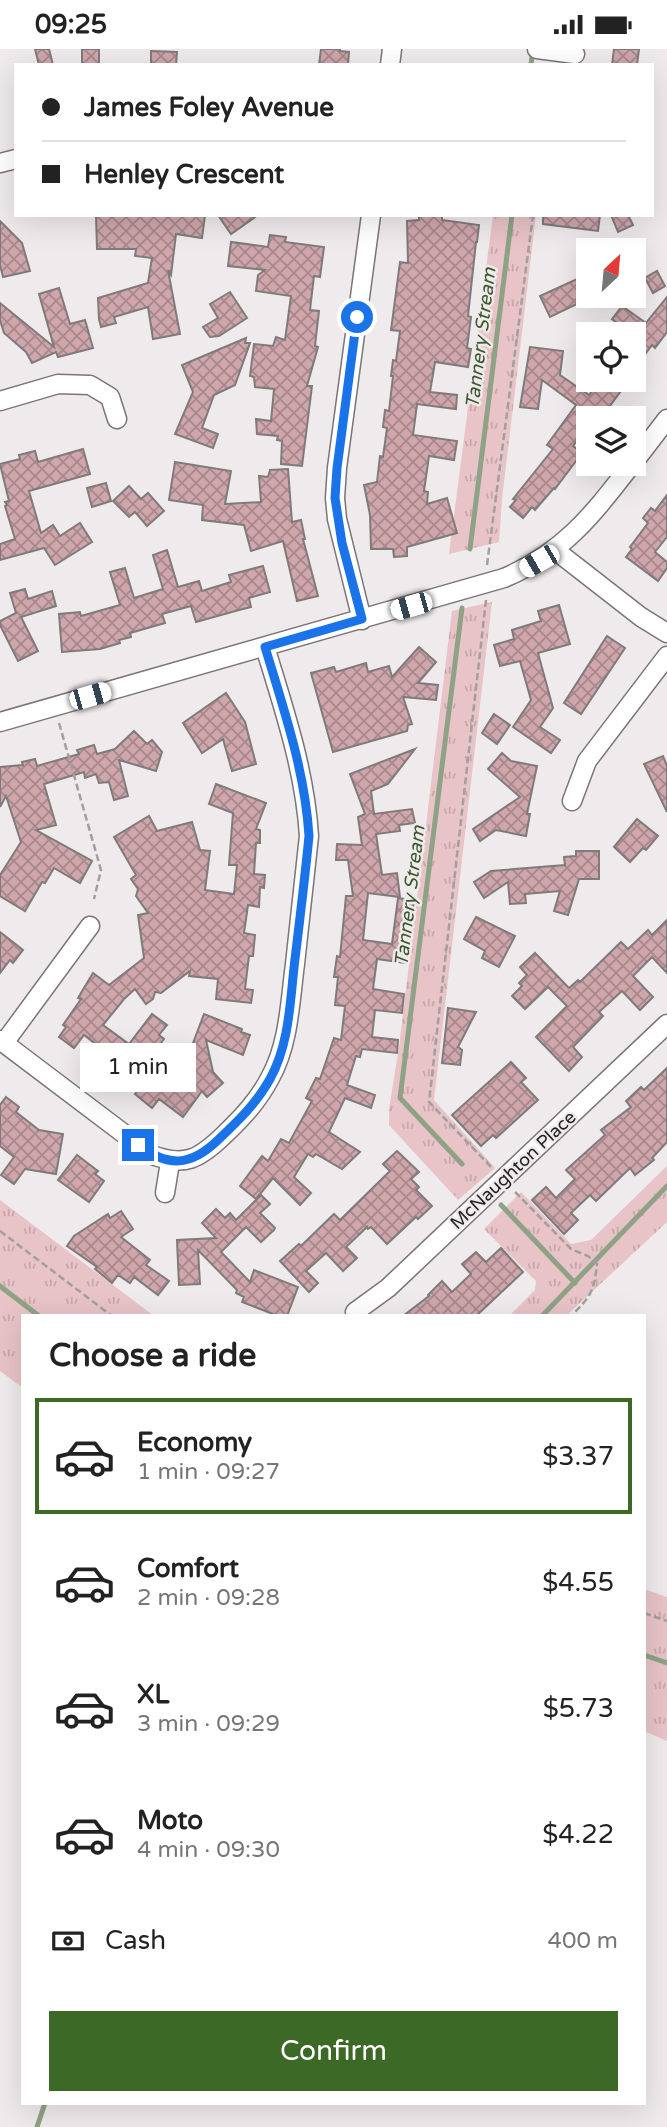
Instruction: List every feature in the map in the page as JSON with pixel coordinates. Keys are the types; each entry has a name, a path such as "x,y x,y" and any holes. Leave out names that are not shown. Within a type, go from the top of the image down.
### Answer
{"street":[{"path":"537,49 575,56"},
{"path":"362,619 342,543 335,498 371,217"},
{"path":"0,401 58,384 90,386 110,397 117,419"},
{"path":"646,446 667,419"},
{"path":"0,722 484,585 523,570 555,550 575,533 623,476"},
{"path":"555,550 641,617 667,633"},
{"path":"90,926 2,1041 152,1155 170,1162 187,1160 207,1150 246,1114 271,1077 285,1036 309,836 308,808 302,775 265,647"},
{"path":"572,801 587,761 667,656"},
{"name":"McNaughton Place","path":"355,1311 388,1288 667,1024"},
{"path":"166,1193 170,1162"}],"path":[{"path":"492,1168 429,1102 486,605 484,585 533,217"},
{"path":"54,707 101,870 94,899"},
{"path":"516,1193 571,1249 597,1263 593,1288 588,1299 573,1314"},
{"path":"0,1231 109,1314"},
{"path":"646,1614 667,1621"}],"green space":[{"path":"493,217 536,217 499,542 449,554"},
{"path":"492,602 434,1100 495,1168 458,1200 389,1125 389,1109 399,1047 452,611"},
{"path":"667,1166 667,1222 568,1314 511,1314 535,1290 536,1281 484,1229 521,1192 571,1244 591,1240"},
{"path":"0,1200 151,1314 21,1314 21,1387 0,1371"},
{"path":"646,1590 667,1597 667,1741 646,1732"}],"building":[{"path":"35,49 49,49 52,63 38,63"},
{"path":"82,49 99,49 99,63 82,63"},
{"path":"321,49 349,52 348,63 319,63"},
{"path":"614,49 639,49 637,63 612,63"},
{"path":"151,51 177,52 176,63 151,63"},
{"path":"96,217 205,217 202,238 176,234 171,275 168,270 180,334 153,339 148,307 114,317 116,323 101,327 98,298 148,283 152,258 135,256 136,249 97,249"},
{"path":"219,217 255,217 231,234"},
{"path":"419,217 442,217 442,220 479,225 468,316 471,317 467,348 471,349 468,367 435,362 430,392 457,395 456,409 417,404 413,435 457,441 454,460 429,456 424,491 428,492 427,504 447,498 457,533 407,547 407,556 394,557 393,549 371,549 370,515 364,485 377,482 380,456 383,457 387,428 383,427 385,410 389,411 393,360 396,361 400,331 391,330 400,262 408,263 407,221 419,220"},
{"path":"543,217 600,217 598,231 543,224"},
{"path":"612,217 629,217 633,225 618,232"},
{"path":"0,221 22,243 30,271 3,277 0,265"},
{"path":"270,235 286,237 285,242 324,247 320,277 314,276 310,310 319,311 315,346 318,347 307,386 312,386 302,466 281,464 282,441 277,440 278,436 257,434 256,419 271,421 274,389 255,387 254,377 250,376 254,344 273,346 276,337 285,340 291,296 256,291 258,275 265,270 228,266 231,242 268,247"},
{"path":"657,271 665,286 653,293 646,277"},
{"path":"576,280 576,304 550,317 540,296"},
{"path":"59,288 70,324 85,320 93,348 58,357 56,352 32,363 26,352 4,333 0,320 0,303 54,347 39,294"},
{"path":"230,292 247,318 219,336 210,337 203,327 218,318 210,304"},
{"path":"667,297 667,332 655,348 652,345 646,353 646,323"},
{"path":"620,308 625,308 645,322 616,322 612,319"},
{"path":"246,338 245,343 250,343 235,385 214,395 202,428 218,434 213,448 175,434 193,392 182,365"},
{"path":"530,347 563,351 560,375 576,386 576,392 589,395 591,392 620,392 610,406 576,406 576,442 573,446 576,448 576,461 555,489 535,510 532,507 523,518 510,507 516,500 513,499 553,449 547,445 576,405 542,380 538,409 520,407"},
{"path":"83,449 90,474 29,491 41,533 53,525 60,536 80,523 92,542 55,565 44,548 0,560 0,544 15,539 5,506 5,502 9,501 0,464 20,459 19,455 35,451 38,462"},
{"path":"175,462 231,471 225,504 261,502 259,476 268,477 270,470 288,469 292,522 301,520 303,539 318,596 297,601 283,541 251,551 244,525 202,520 203,505 169,500"},
{"path":"106,483 111,501 92,507 87,488"},
{"path":"129,486 141,499 148,493 164,511 147,526 135,512 129,517 113,501"},
{"path":"667,495 667,537 655,552 667,562 667,568 658,581 626,557 648,523 643,518 651,508 655,511"},
{"path":"167,550 178,587 199,581 202,591 231,582 229,575 263,566 270,592 249,598 251,607 196,622 191,606 162,614 165,623 130,633 131,637 119,640 120,643 100,649 62,652 59,614 80,612 81,616 120,605 110,572 125,568 134,598 163,589 153,555"},
{"path":"25,589 28,599 52,591 56,606 21,617 38,651 18,661 0,621 16,613 10,593"},
{"path":"559,605 570,644 538,653 553,708 540,727 560,740 551,753 513,727 531,700 520,661 500,666 494,645 514,639 512,630 541,621 538,611"},
{"path":"607,636 625,648 581,714 564,703"},
{"path":"419,647 436,662 418,683 438,685 436,700 403,697 412,724 408,725 407,731 333,752 311,673 334,667 336,672 366,663 368,672 389,666 392,677"},
{"path":"226,693 245,722 256,764 232,771 223,739 202,753 183,723"},
{"path":"494,714 510,725 497,744 482,733"},
{"path":"134,731 147,744 152,740 162,752 156,771 119,760 128,796 114,800 109,782 99,783 96,774 85,778 84,772 44,784 56,825 36,830 92,861 80,883 54,868 45,883 42,882 25,911 0,896 0,875 21,842 6,796 0,807 0,767 23,765 22,762 35,759 37,766 79,754 77,750 94,745 97,754 115,749"},
{"path":"415,749 388,784 371,791 374,814 412,809 415,823 399,825 400,831 376,834 382,875 397,873 400,897 368,893 363,940 392,944 398,898 414,900 406,963 377,959 373,989 404,994 402,1013 375,1010 372,1037 398,1040 397,1053 362,1049 360,1057 356,1056 347,1085 375,1095 371,1108 345,1098 329,1132 360,1152 342,1169 316,1154 313,1157 308,1154 294,1177 311,1193 300,1205 273,1178 256,1199 240,1186 262,1156 268,1161 281,1139 289,1143 312,1101 306,1098 316,1078 320,1079 334,1038 341,1040 345,1006 335,1005 338,977 334,977 337,956 340,957 346,896 353,896 348,860 336,860 337,844 362,845 358,817 365,814 350,774"},
{"path":"502,753 511,761 537,766 527,814 530,814 526,836 496,830 480,841 473,829 520,797 488,769"},
{"path":"663,756 667,766 667,812 644,764"},
{"path":"216,784 266,803 256,829 260,830 260,843 256,843 254,874 265,875 264,888 260,887 259,907 248,905 244,933 255,935 245,989 253,990 251,1003 216,999 218,979 189,976 190,971 161,993 155,992 153,999 146,1004 135,989 103,1025 129,1044 152,1014 167,1025 159,1035 164,1039 147,1061 190,1051 204,1014 242,1029 241,1032 250,1035 243,1055 206,1040 213,1072 223,1083 207,1097 202,1091 183,1117 159,1099 152,1108 135,1094 150,1074 130,1059 119,1073 106,1063 111,1056 84,1035 74,1048 59,1037 93,973 109,985 144,958 138,915 148,913 136,896 138,889 131,879 136,875 114,837 149,816 157,831 192,822 200,850 210,851 205,890 234,894 237,865 229,865 233,813 209,804"},
{"path":"637,819 658,836 630,862 614,847"},
{"path":"576,851 599,851 599,879 579,879 568,915 554,911 560,891 525,894 526,903 510,904 508,882 484,898 474,882 491,871 565,865 564,857 576,856"},
{"path":"476,917 515,936 499,967 482,958 485,951 464,939"},
{"path":"667,920 667,973 652,957 633,976 653,997 640,1010 622,991 599,1012 603,1016 573,1047 582,1057 569,1071 536,1037 567,1006 548,987 525,1009 512,996 522,986 519,983 527,975 520,967 535,953 569,988 578,980 580,982 621,942 628,949 648,930 652,935"},
{"path":"0,932 23,950 13,963 10,960 0,973"},
{"path":"448,1008 476,1012 458,1047 462,1050 460,1065 442,1063"},
{"path":"511,1062 526,1078 521,1082 538,1100 496,1138 493,1135 481,1146 452,1115"},
{"path":"667,1068 667,1142 652,1158 654,1160 635,1175 630,1168 596,1201 590,1195 571,1213 578,1220 564,1234 532,1200 546,1187 556,1198 575,1179 566,1170 605,1135 601,1130 631,1107 626,1101 641,1087 644,1090"},
{"path":"6,1097 19,1107 16,1112 39,1130 63,1134 56,1174 25,1169 14,1184 1,1175 14,1157 0,1146 0,1105"},
{"path":"397,1151 419,1172 411,1179 419,1187 416,1190 432,1206 387,1244 371,1227 367,1227 346,1247 357,1258 343,1271 326,1253 306,1271 318,1283 309,1292 280,1261 299,1244 301,1246 334,1214 340,1220 390,1171 383,1164"},
{"path":"77,1155 98,1171 95,1174 104,1181 89,1202 58,1180"},
{"path":"261,1195 270,1204 260,1213 274,1230 261,1242 246,1227 221,1252 250,1282 254,1270 298,1287 288,1314 273,1314 242,1302 244,1297 236,1293 237,1290 198,1250 200,1284 179,1285 177,1240 216,1238 202,1223 216,1209 225,1218 230,1213 236,1220"},
{"path":"121,1211 133,1229 121,1237 150,1260 146,1265 169,1281 158,1295 134,1277 130,1283 118,1275 112,1283 95,1269 97,1267 67,1246 74,1236 108,1214 110,1218"},
{"path":"501,1248 523,1272 478,1314 406,1314 429,1296 442,1281 452,1292 471,1274 462,1264 476,1252 486,1262"}],"waterway":[{"name":"Tannery Stream","path":"531,63 532,56"},
{"name":"Tannery Stream","path":"470,549 512,217"},
{"name":"Tannery Stream","path":"462,608 400,1098 462,1164"},
{"path":"544,1314 667,1186"},
{"name":"Tannery Stream","path":"501,1205 575,1283"},
{"path":"0,1286 36,1314"},
{"path":"646,1656 667,1663"},
{"name":"Tannery Stream","path":"37,2127 44,2105"}],"route":[{"path":"138,1145 152,1155 170,1162 187,1160 207,1150 246,1114 271,1077 279,1059 289,1011 309,836 308,808 302,775 265,647 362,619 342,543 335,498 357,317"}]}
